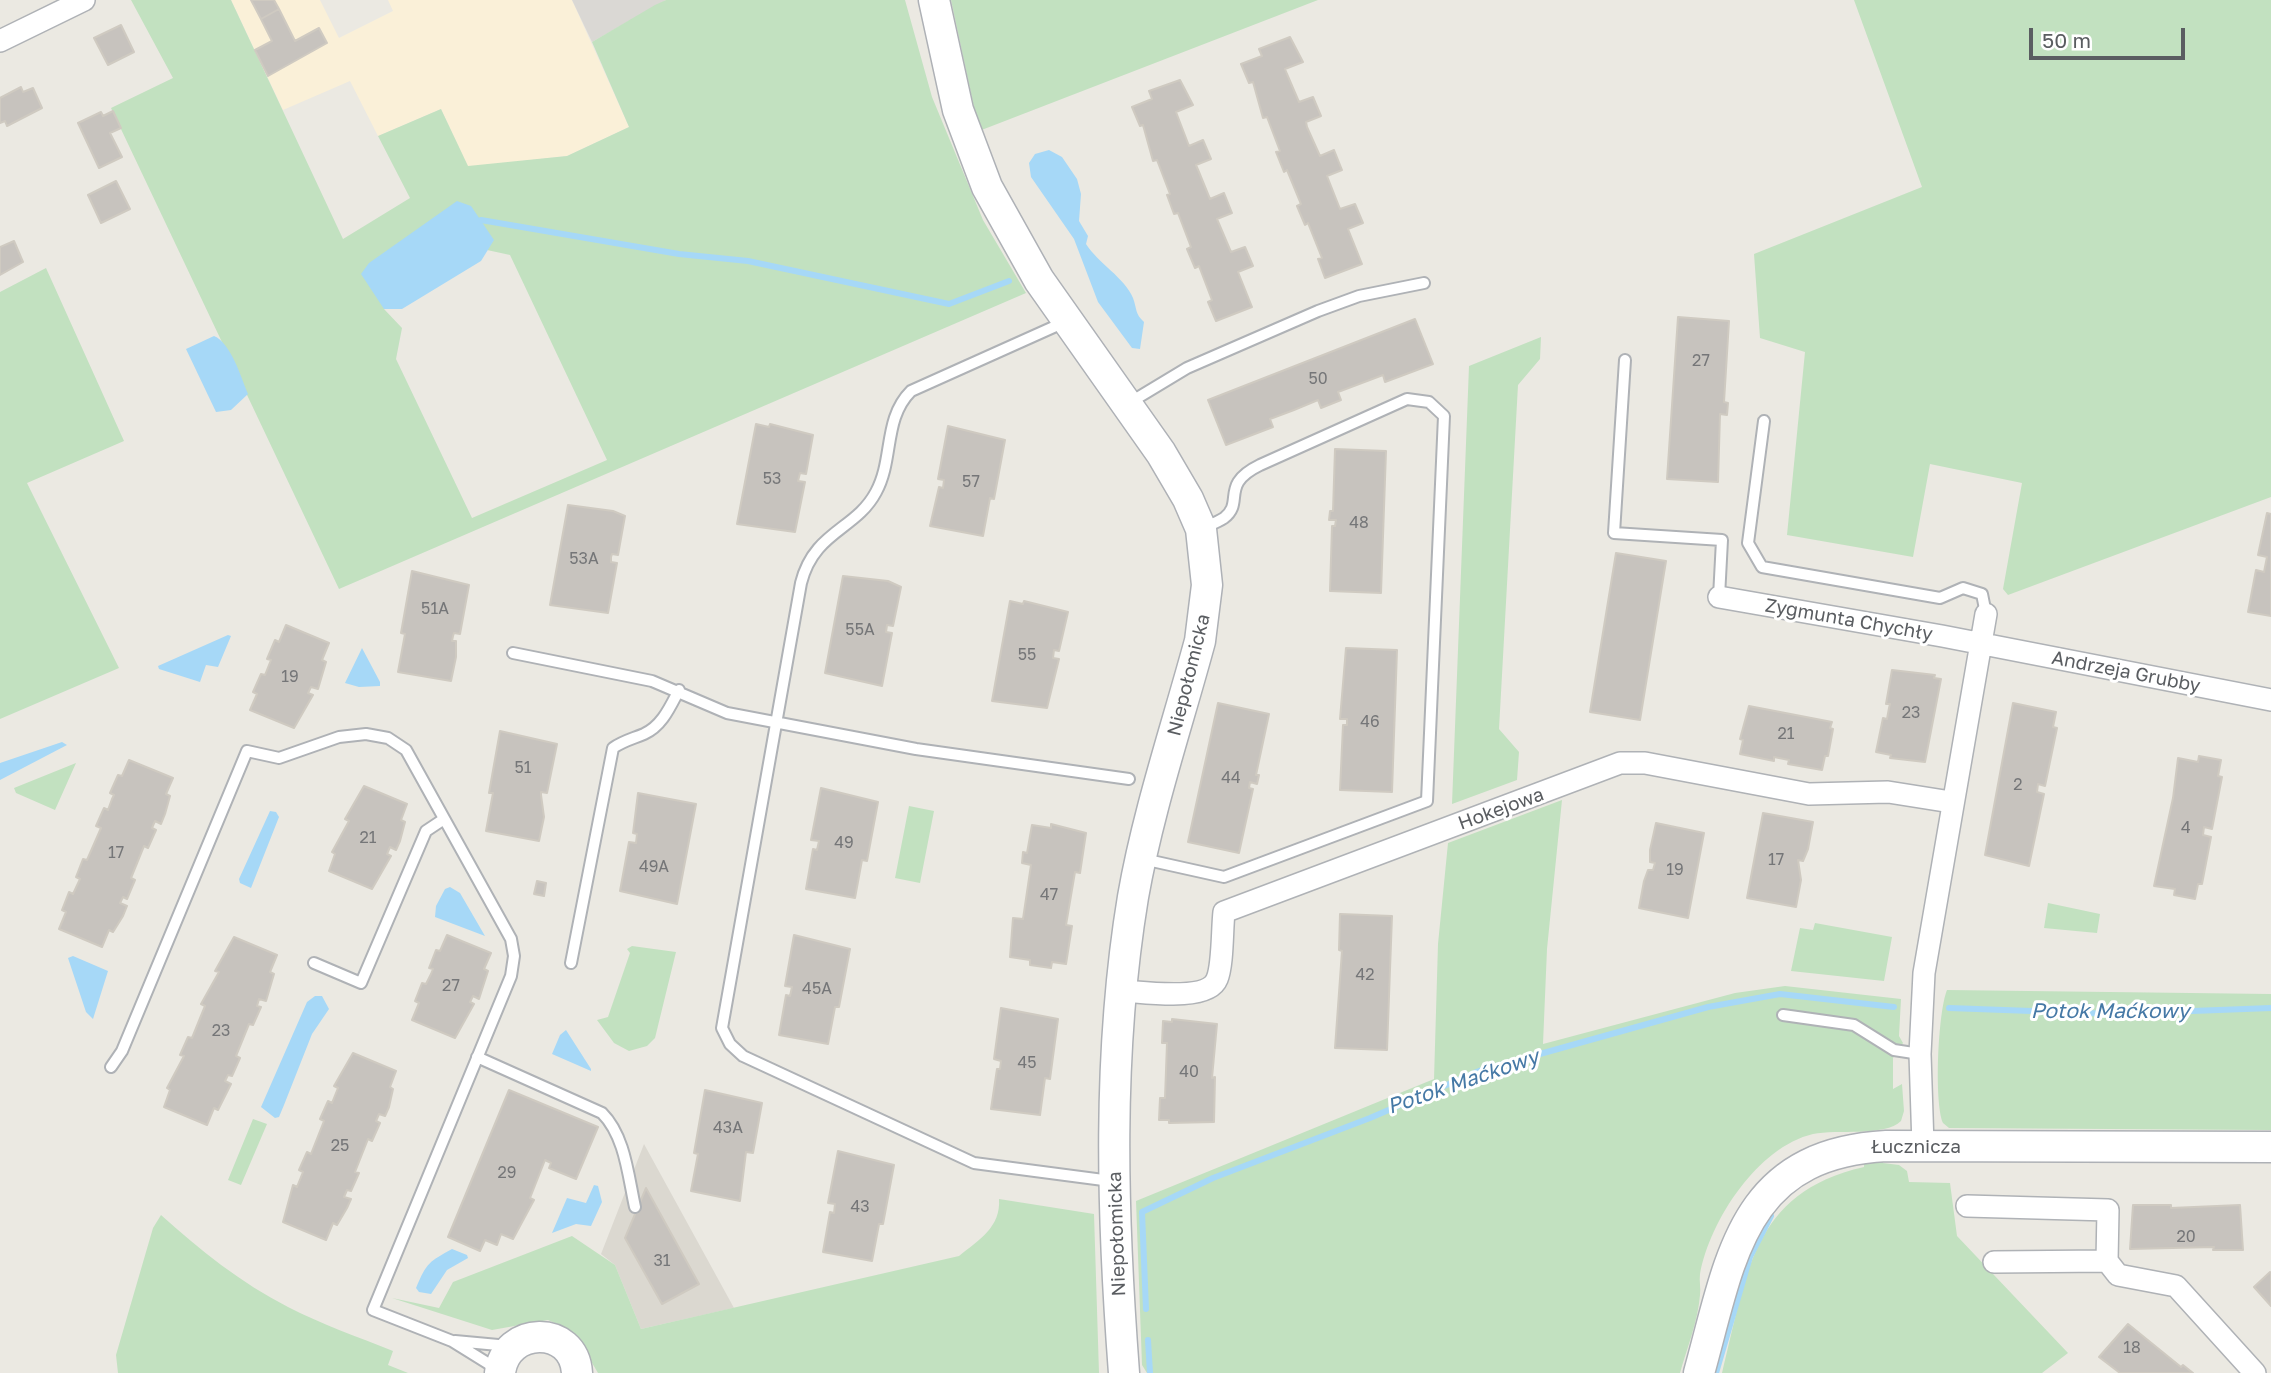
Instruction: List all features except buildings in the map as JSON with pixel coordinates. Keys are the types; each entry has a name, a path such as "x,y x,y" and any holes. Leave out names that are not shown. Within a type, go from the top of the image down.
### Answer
{"main road":[{"name":"Niepołomicka","path":"934,0 958,110 969,143 1019,247 1188,499 1201,529 1207,585 1203,622 1141,858 1123,991 1114,1181 1124,1373"},
{"name":"Łucznicza","path":"1699,1373 1734,1248 1745,1224 1762,1200 1781,1181 1819,1158 1857,1148 1923,1146 2271,1147"},
{"path":"504,1363 534,1335 559,1341 574,1357 577,1373"}],"street":[{"path":"0,41 84,0"},
{"name":"Zygmunta Chychły","path":"1719,597 1980,644"},
{"path":"1923,1146 1920,1054 1924,973 1951,802 1986,614"},
{"name":"Andrzeja Grubby","path":"1980,644 2271,699"},
{"name":"Hokejowa","path":"1123,991 1189,994 1208,990 1217,979 1224,912 1620,763 1645,763 1809,794 1888,792 1951,802"},
{"path":"1967,1206 2108,1210 2107,1261 2119,1275 2176,1286 2255,1373"},
{"path":"1994,1262 2107,1261"}],"lane":[{"path":"1126,404 1187,368 1318,311 1359,296 1424,284"},
{"path":"1068,321 911,391 903,399 893,420 876,494 821,543 804,573 722,1028 730,1044 743,1056 974,1163 1097,1181 1114,1181"},
{"path":"1625,360 1614,533 1722,540 1719,597"},
{"path":"1141,858 1224,877 1427,801 1444,416 1429,402 1407,399 1260,465 1241,474 1232,508 1226,517 1201,529"},
{"path":"1764,421 1748,543 1762,567 1940,598 1963,588 1982,594 1986,614"},
{"path":"513,653 624,674 679,690 727,713 916,749 1129,779"},
{"path":"571,963 612,748 625,739 653,729 667,713 679,690"},
{"path":"111,1067 122,1051 247,751 279,758 339,737 366,734 387,738 406,750 511,939 514,956 511,976 373,1310 504,1363"},
{"path":"314,963 361,983 426,831 444,820"},
{"path":"1783,1016 1854,1025 1894,1050 1920,1054"},
{"path":"477,1058 602,1113 613,1124 619,1139 635,1207"},
{"path":"452,1341 504,1363"}],"shaded area":[{"path":"231,0 320,0 339,38 393,11 388,0 572,0 629,127 567,156 468,167 441,109 378,136 350,81 283,110"},
{"path":"572,0 666,0 592,42"},
{"path":"644,1144 734,1308 641,1329 615,1265 601,1254"}],"green space":[{"path":"131,0 231,0 343,239 410,198 378,136 441,109 468,166 567,156 629,127 592,42 666,0 905,0 932,97 983,220 1026,293 339,589 111,108 173,78","holes":["493,240 487,250 510,255 607,460 472,518 396,359 402,328 384,309"]},
{"path":"951,0 1318,0 979,131"},
{"path":"1854,0 2271,0 2271,497 2008,595 2003,589 2022,483 1930,464 1913,557 1787,535 1805,352 1760,338 1754,254 1922,187"},
{"path":"46,268 124,441 27,483 119,668 0,719 0,292"},
{"path":"1541,337 1540,359 1518,385 1499,729 1519,752 1517,780 1452,804 1469,366"},
{"path":"76,763 55,810 16,793 14,788"},
{"path":"1562,800 1547,949 1543,1044 1735,993 1785,986 1901,999 1899,1036 1903,1043 1893,1058 1893,1089 1902,1084 1904,1111 1901,1121 1894,1126 1872,1131 1813,1134 1774,1154 1756,1170 1726,1209 1705,1253 1700,1274 1697,1315 1680,1373 1147,1373 1142,1365 1136,1201 1434,1079 1438,944 1448,843"},
{"path":"909,806 934,811 920,883 895,878"},
{"path":"2048,903 2100,914 2097,933 2044,928"},
{"path":"1815,923 1892,937 1884,981 1791,971 1800,928 1813,930"},
{"path":"632,946 676,952 655,1038 647,1046 629,1051 614,1043 597,1020 608,1017 630,953 627,949"},
{"path":"1947,990 2271,994 2271,1130 1949,1128 1943,1123 1940,1112 1938,1077 1941,1017"},
{"path":"253,1119 267,1124 241,1185 228,1180"},
{"path":"1864,1159 1883,1159 1883,1163 1899,1165 1907,1171 1909,1182 1950,1183 1957,1236 2068,1353 2042,1373 1722,1373 1748,1272 1760,1243 1776,1218 1797,1197 1826,1179 1864,1167"},
{"path":"999,1199 1094,1214 1099,1373 598,1373 578,1339 566,1328 548,1320 492,1330 392,1298 439,1308 453,1282 572,1236 615,1265 641,1329 959,1256 992,1225 999,1209"},
{"path":"161,1215 237,1277 313,1319 393,1351 388,1365 408,1373 118,1373 116,1355 153,1228"}],"water":[{"path":"1049,150 1062,157 1077,179 1081,194 1079,221 1088,236 1086,244 1129,291 1144,322 1140,349 1132,348 1098,302 1074,239 1031,177 1029,163 1035,154"},
{"path":"457,201 471,206 494,240 481,261 402,309 384,309 361,274 369,263"},
{"path":"214,336 226,346 248,394 231,410 216,412 186,349"},
{"path":"231,636 218,667 206,665 200,682 159,669 158,666"},
{"path":"362,648 380,686 359,687 345,683"},
{"path":"62,742 67,745 0,780 0,763"},
{"path":"270,811 276,812 279,817 251,888 240,883 239,879"},
{"path":"450,887 460,893 485,936 435,917 436,906 445,889"},
{"path":"73,956 108,971 93,1019 86,1012 68,958"},
{"path":"315,996 322,996 329,1009 312,1034 279,1117 275,1118 261,1107 307,1002"},
{"path":"566,1030 591,1071 552,1054 560,1035"},
{"path":"594,1185 598,1186 602,1202 591,1226 576,1224 552,1233 567,1198 586,1203"},
{"path":"452,1249 467,1255 468,1258 447,1270 431,1294 419,1292 416,1288 426,1268 433,1260"}],"waterway":[{"path":"481,220 679,254 748,261 949,304 1009,281"},
{"name":"Potok Maćkowy","path":"1146,1309 1142,1212 1213,1178 1370,1118 1479,1071 1708,1007 1780,994 1894,1007"},
{"name":"Potok Maćkowy","path":"1949,1008 2114,1014 2271,1008"},
{"path":"1716,1373 1750,1257 1771,1216"},
{"name":"Potok Maćkowy","path":"1148,1340 1150,1373"}]}
